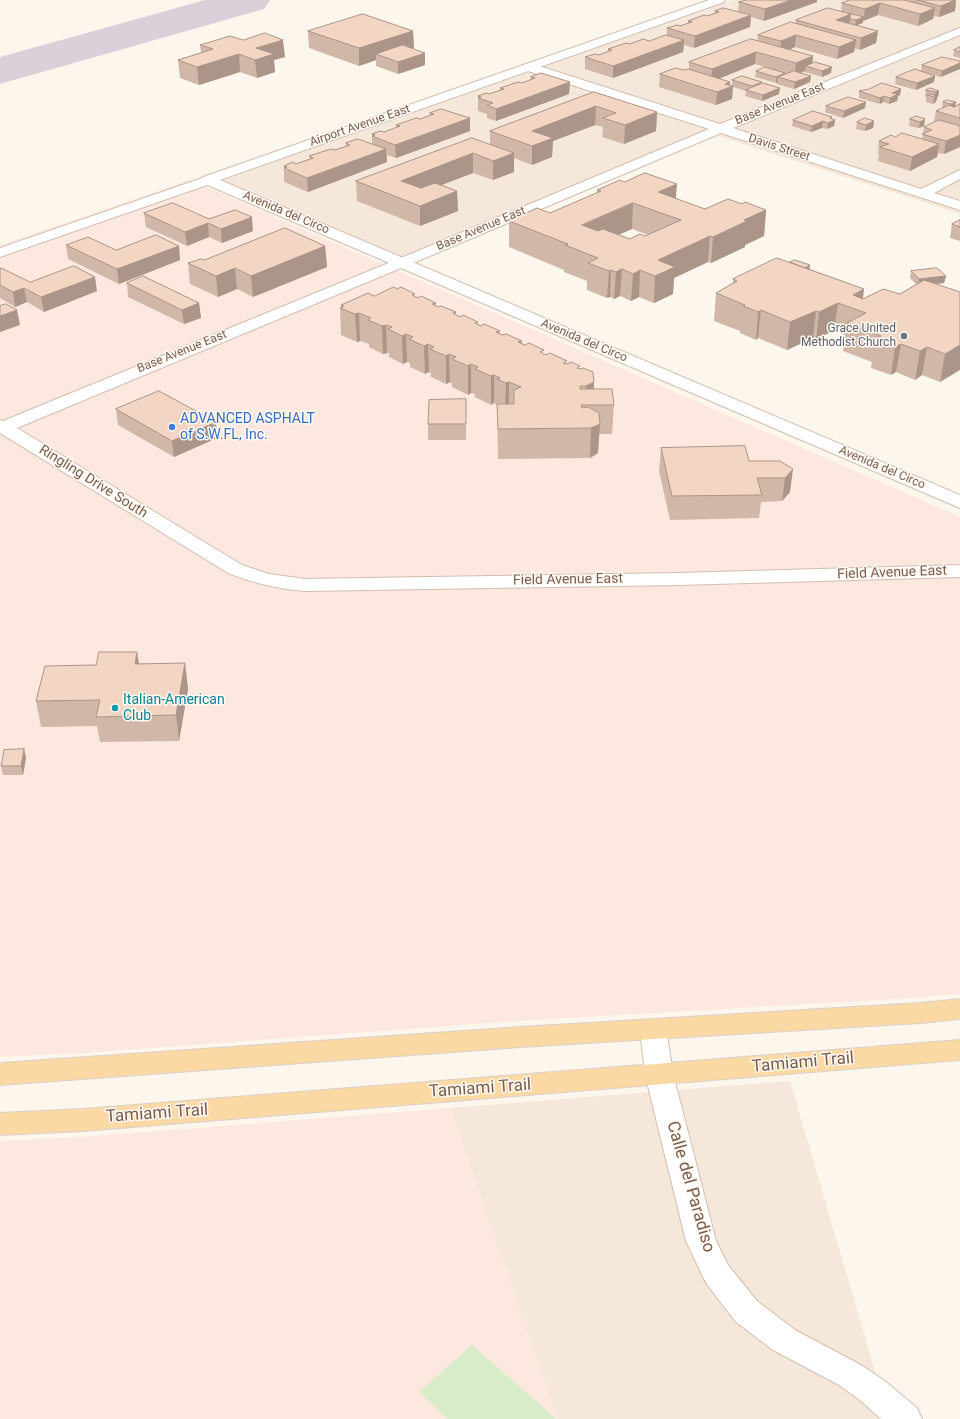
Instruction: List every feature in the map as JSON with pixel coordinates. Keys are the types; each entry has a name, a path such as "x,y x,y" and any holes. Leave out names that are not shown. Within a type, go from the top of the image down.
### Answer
{"main road":[{"path":"0,1074 521,1037 920,1013 960,1009"},
{"name":"Tamiami Trail","path":"0,1124 91,1119 960,1050"}],"street":[{"name":"Airport Avenue East","path":"0,253 720,0"},
{"name":"Base Avenue East","path":"1,426 401,263 720,129 960,31"},
{"name":"Davis Street","path":"529,67 960,206"},
{"path":"921,194 960,174"},
{"name":"Avenida del Circo","path":"208,180 960,502"},
{"name":"Ringling Drive South","path":"1,426 186,539"},
{"name":"Field Avenue East","path":"186,539 235,569 252,576 282,583 305,585 679,579 960,571"},
{"name":"Calle del Paradiso","path":"653,1029 659,1074 702,1241 717,1274 746,1312 784,1340 850,1375 873,1390 905,1419"}],"shaded area":[{"path":"733,0 960,0 960,214 709,133 410,260 223,180"},
{"path":"191,180 960,517 960,994 516,1021 83,1053 0,1057 0,245"},
{"path":"790,1081 889,1419 557,1419 450,1108"},
{"path":"450,1108 557,1419 0,1419 0,1141 83,1137"}],"green space":[{"path":"472,1345 556,1419 448,1419 419,1392"}],"building":[{"path":"747,0 791,0 765,9 739,2"},
{"path":"850,0 904,0 935,8 920,14 880,3 865,9 842,3"},
{"path":"918,0 955,0 941,6"},
{"path":"723,8 751,15 695,36 667,28 692,22 688,21 704,15 707,16 719,12 715,11"},
{"path":"828,8 851,14 836,20 878,31 861,38 796,20"},
{"path":"363,14 413,31 359,48 308,31"},
{"path":"851,14 864,17 856,20 850,19"},
{"path":"791,22 856,40 839,47 796,35 781,41 758,35"},
{"path":"265,33 283,40 256,48 274,54 255,60 239,54 197,67 178,60 213,49 200,45 230,36 243,40"},
{"path":"666,35 684,40 613,66 585,57 595,54 599,55 612,50 608,49 626,43 630,44 643,39 649,41"},
{"path":"751,39 813,56 796,63 756,52 712,69 689,62"},
{"path":"403,45 425,53 398,62 376,54"},
{"path":"960,47 960,52 954,50"},
{"path":"942,57 960,61 960,63 942,71 922,65"},
{"path":"815,62 832,67 822,71 806,66"},
{"path":"765,67 785,73 776,77 756,71"},
{"path":"676,68 683,70 688,69 730,82 725,84 733,86 717,92 660,74"},
{"path":"915,69 935,76 917,83 896,77"},
{"path":"794,71 811,76 795,82 778,77"},
{"path":"541,73 570,82 496,109 487,105 493,103 478,98 481,97 478,96 486,93 489,94 504,89 500,88 518,82 522,83 535,78 531,77"},
{"path":"742,76 762,82 752,86 732,80"},
{"path":"763,83 780,88 763,95 746,90"},
{"path":"882,83 901,89 892,93 898,94 890,98 884,96 880,98 859,91 869,89"},
{"path":"930,88 939,91 935,92 926,90"},
{"path":"594,92 657,112 625,125 603,118 616,113 596,106 532,131 553,138 532,146 490,131"},
{"path":"930,94 937,96 934,97 927,95"},
{"path":"848,97 866,102 844,111 826,106"},
{"path":"947,100 956,102 951,104 943,102"},
{"path":"960,104 960,118 936,111 949,105 954,107"},
{"path":"441,109 470,118 395,145 372,136 375,135 372,134 380,131 384,132 400,126 396,125 434,114 430,113"},
{"path":"813,111 832,117 830,118 835,120 828,123 823,121 812,126 793,120"},
{"path":"916,116 925,119 920,122 910,119"},
{"path":"865,118 874,121 866,125 857,122"},
{"path":"939,120 960,126 960,135 946,141 922,134 932,130 924,127"},
{"path":"902,133 939,144 912,157 880,147 889,144 879,141 891,135 895,137"},
{"path":"472,138 514,153 493,161 473,153 401,181 421,188 435,183 457,191 420,206 356,181"},
{"path":"358,139 386,149 307,178 284,168 287,167 284,166 293,162 296,164 313,158 309,156 350,145 346,143"},
{"path":"645,173 677,184 658,192 705,209 728,199 742,204 745,202 766,210 713,237 710,236 658,260 675,267 655,276 640,270 633,274 622,269 616,272 611,270 609,271 588,263 598,258 565,245 568,244 509,221 537,208 550,213 601,191 597,190 620,180 624,182","holes":["633,203 681,220 645,236 640,234 630,239 603,229 598,231 582,225"]},
{"path":"173,203 209,219 235,210 252,217 221,229 208,223 185,232 144,213"},
{"path":"960,220 960,227 952,224"},
{"path":"285,228 325,246 251,276 235,268 216,276 188,263 201,259 204,260"},
{"path":"156,235 179,246 117,269 66,245 88,237 116,250"},
{"path":"777,258 864,289 853,295 863,299 883,289 900,294 924,280 960,292 960,345 945,354 927,347 920,351 901,344 895,347 875,339 881,336 847,323 866,313 838,303 819,312 816,311 790,322 761,310 758,312 716,293 737,281 733,279"},
{"path":"795,260 810,265 805,268 790,262"},
{"path":"74,266 95,277 41,297 24,288 13,292 0,285 0,268 30,282"},
{"path":"937,268 946,276 919,279 911,271"},
{"path":"143,276 199,303 182,310 127,283"},
{"path":"394,287 397,289 401,287 415,294 412,295 418,298 421,296 436,303 432,304 438,307 441,306 456,312 453,313 460,317 463,315 478,322 475,323 481,326 484,324 500,331 496,332 502,335 506,334 522,341 518,342 525,345 529,343 544,350 540,352 546,355 550,353 567,361 563,363 567,364 571,362 580,366 577,368 583,368 593,372 594,382 586,386 580,386 580,389 612,389 614,405 581,405 582,408 588,407 599,413 600,424 591,428 498,429 497,404 514,404 514,390 521,387 509,382 506,383 497,379 500,378 494,375 491,376 475,369 478,367 471,364 468,366 452,359 456,357 449,354 446,356 430,349 434,347 428,344 424,346 409,339 413,337 406,334 402,336 388,329 392,327 386,325 382,326 368,320 371,318 340,308 344,306 341,305 368,293 374,296"},
{"path":"6,304 17,310 0,316 0,306"},
{"path":"159,391 216,422 172,441 116,409"},
{"path":"466,399 466,424 428,424 429,400"},
{"path":"745,446 749,461 780,461 793,469 785,478 757,478 762,495 672,496 661,448"},
{"path":"99,652 137,652 135,664 185,663 176,715 96,717 100,700 36,701 45,666 96,665"},
{"path":"24,749 21,766 1,766 4,750"}],"taxiway":[{"path":"0,71 250,0"}],"place":[{"name":"Grace United Methodist Church","path":"904,336"},
{"name":"ADVANCED ASPHALT of S.W.FL, Inc.","path":"172,427"},
{"name":"Italian-American Club","path":"115,708"}]}
